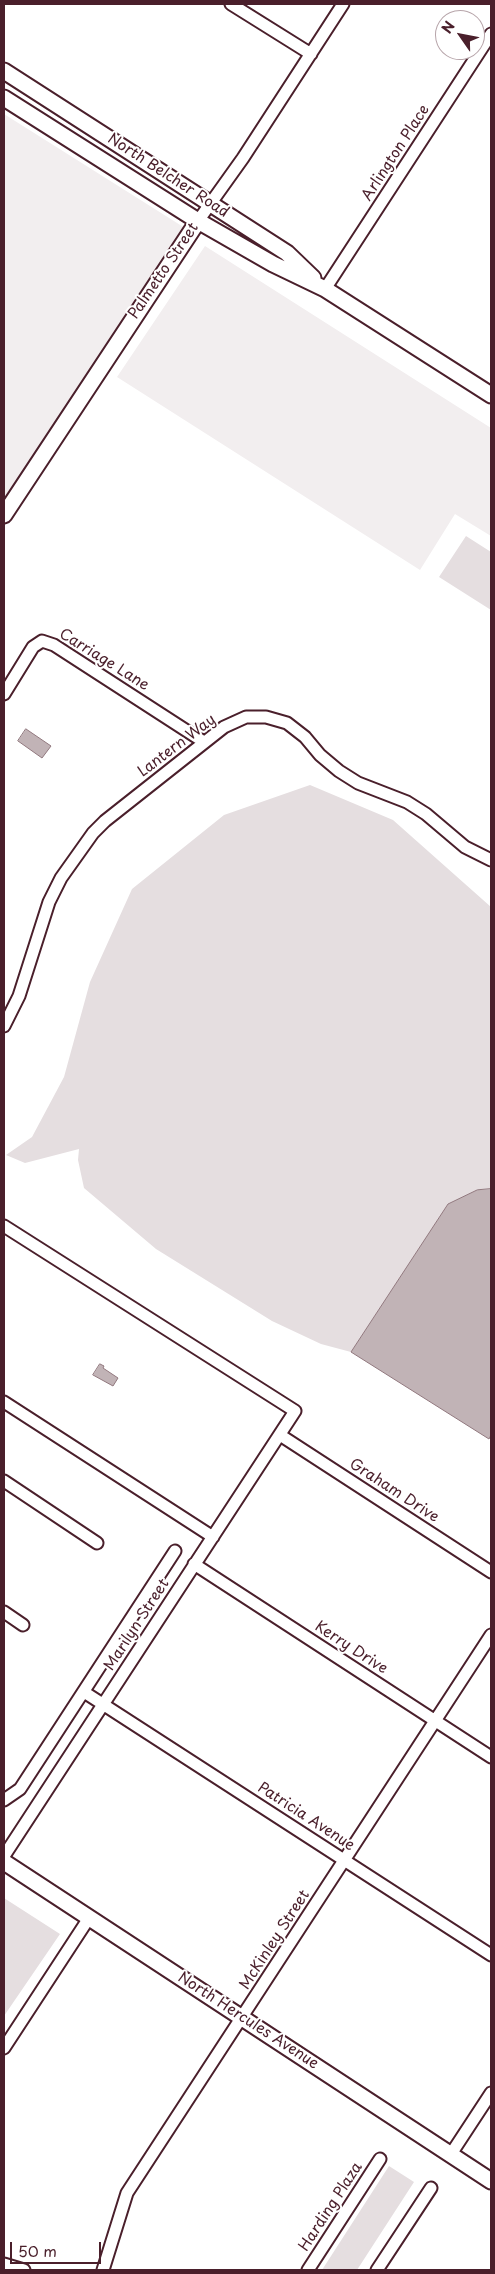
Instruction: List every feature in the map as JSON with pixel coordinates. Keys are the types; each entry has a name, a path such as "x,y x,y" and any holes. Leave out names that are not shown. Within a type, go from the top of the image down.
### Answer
{"main road":[{"name":"North Belcher Road","path":"4,71 287,253 325,289"},
{"name":"North Belcher Road","path":"4,98 198,221 274,264 325,289 491,395"},
{"name":"Palmetto Street","path":"4,515 198,221"},
{"name":"North Hercules Avenue","path":"4,1862 242,2016 491,2181"}],"street":[{"path":"231,4 310,54"},
{"name":"Palmetto Street","path":"198,221 242,158 343,4"},
{"name":"Arlington Place","path":"325,289 491,34"},
{"name":"Carriage Lane","path":"4,694 33,647 42,641 54,645 204,742"},
{"name":"Lantern Way","path":"4,1026 18,996 49,902 61,878 93,833 204,742 224,727 246,717 266,717 287,723 305,737 320,755 339,771 358,783 407,802 426,814 465,847 491,860"},
{"name":"Marilyn Street","path":"4,1226 295,1411 4,1856"},
{"path":"4,1402 213,1537"},
{"name":"Graham Drive","path":"280,1435 491,1572"},
{"path":"5,1484 97,1544"},
{"path":"4,1800 20,1789 175,1551"},
{"name":"Kerry Drive","path":"194,1564 491,1757"},
{"path":"4,1612 23,1625"},
{"name":"McKinley Street","path":"103,2270 128,2193 491,1635"},
{"name":"Patricia Avenue","path":"84,1692 491,1956"},
{"path":"4,2048 89,1918"},
{"path":"452,2154 491,2093"},
{"name":"Harding Plaza","path":"308,2270 380,2159"},
{"path":"377,2270 431,2188"},
{"path":"4,2264 24,2270"}],"shaded area":[{"path":"4,114 185,228 4,502"},
{"path":"205,246 491,428 491,536 455,514 420,570 117,377"},
{"path":"466,536 491,552 491,610 439,577"},
{"path":"26,729 51,746 42,758 18,741"},
{"path":"310,785 393,820 491,907 491,1189 477,1190 448,1204 351,1352 321,1344 272,1321 156,1249 84,1188 78,1160 79,1149 25,1163 6,1155 32,1137 64,1077 90,982 132,889 224,815"},
{"path":"491,1189 491,1435 489,1439 351,1352 448,1204 477,1190"},
{"path":"100,1364 118,1378 113,1386 93,1375"},
{"path":"4,1898 60,1934 4,2016"},
{"path":"389,2166 414,2182 357,2270 322,2270"}]}
